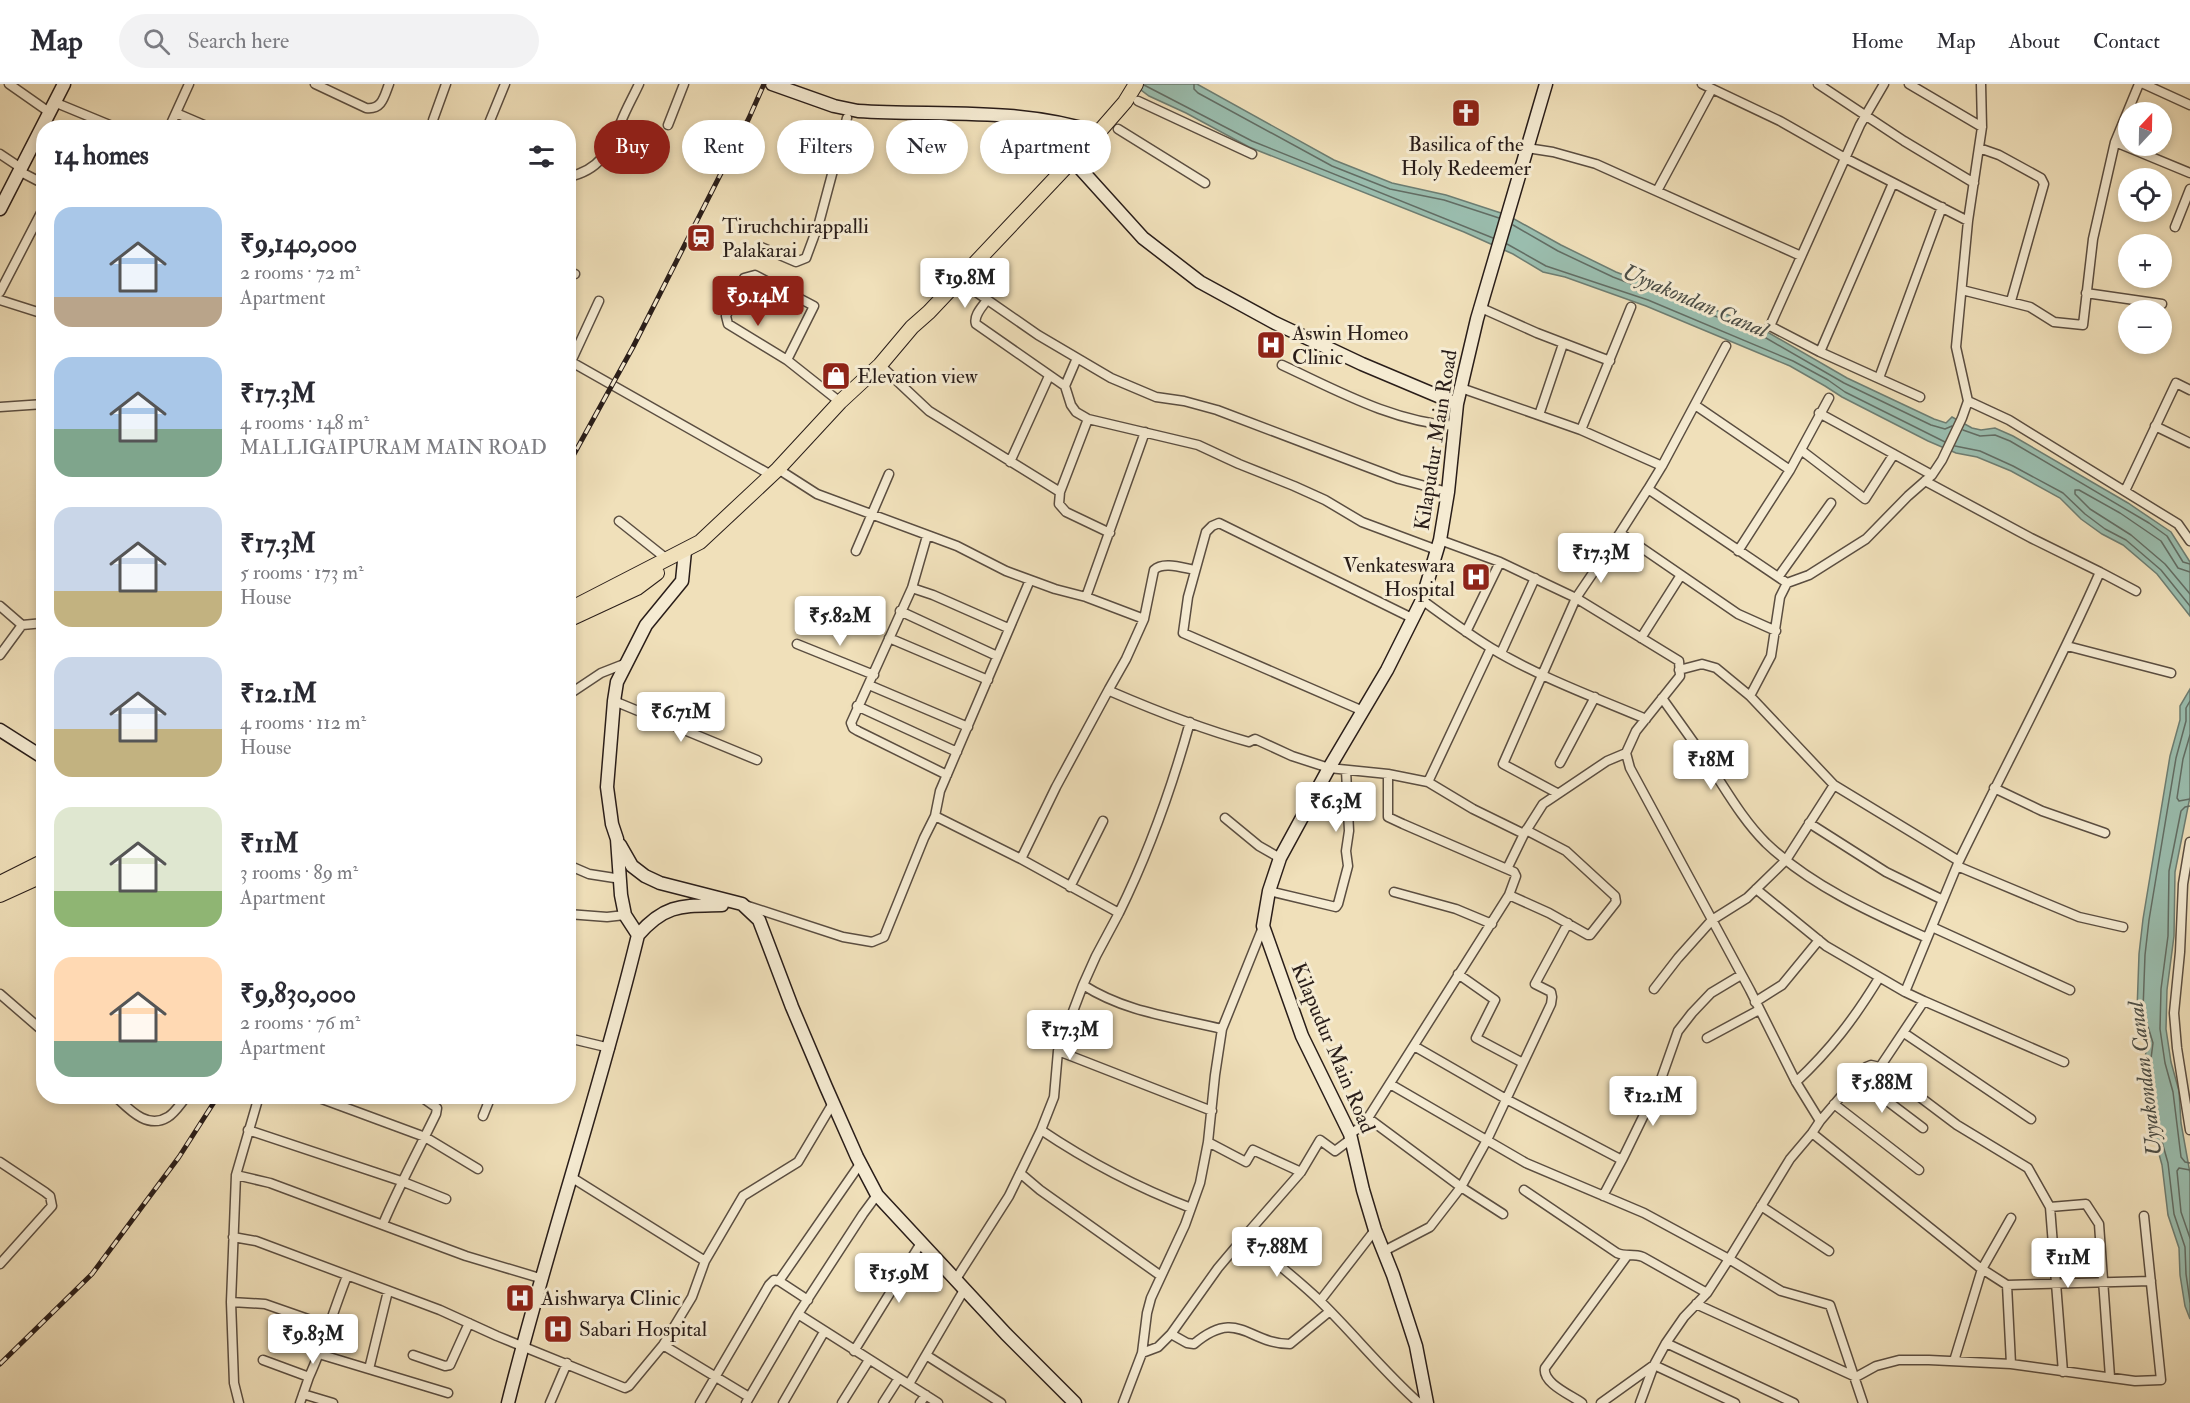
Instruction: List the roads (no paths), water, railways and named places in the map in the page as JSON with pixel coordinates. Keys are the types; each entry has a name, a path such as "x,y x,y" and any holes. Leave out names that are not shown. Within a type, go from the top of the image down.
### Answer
{"main road":[{"path":"1109,120 1125,102 1136,84"},
{"path":"576,606 700,542 774,472 840,402 880,365 912,327 929,312 1059,174"},
{"path":"576,616 637,588 685,551"},
{"path":"0,883 36,865"},
{"path":"0,895 36,878"}],"street":[{"path":"9,84 52,107 92,120"},
{"path":"173,120 189,84"},
{"path":"315,84 366,108 375,109 380,106 389,84"},
{"path":"433,120 446,84"},
{"path":"489,120 505,84"},
{"path":"576,176 596,166 612,146 639,84"},
{"path":"670,120 684,84"},
{"path":"772,84 834,106 858,111 1009,115 1051,120"},
{"name":"Kilapudur Main Road","path":"1427,1403 1416,1346 1375,1230 1350,1137 1302,1036 1263,926 1269,891 1280,858 1414,619 1422,600 1439,545 1449,492 1457,404 1479,307 1546,84"},
{"path":"1702,84 1780,121 1845,158 1968,221"},
{"path":"1818,84 1904,141 1974,183"},
{"path":"1884,84 1865,114 1770,326 1820,352 1920,397"},
{"path":"1909,84 1982,127"},
{"path":"1750,696 1771,656 1780,597 1787,583 1809,575 1866,539 1932,475 1945,454 1962,417 1968,401 1956,347 1968,221 1982,127 1981,84"},
{"path":"1962,290 2030,307 2054,322 2083,325 2093,239 2115,142 2139,84"},
{"path":"2144,84 2190,105"},
{"path":"45,120 61,85"},
{"path":"1657,190 1712,89"},
{"path":"1138,101 1252,154"},
{"path":"176,113 192,120"},
{"path":"761,247 796,262 806,258 819,223 847,118"},
{"path":"1118,129 1205,183"},
{"path":"0,209 36,138"},
{"path":"2115,142 2190,173"},
{"path":"1979,147 2042,178 2044,184 2011,301"},
{"path":"1527,148 1553,152 1596,164 1801,256"},
{"path":"0,154 36,179"},
{"path":"1085,174 1143,238 1200,282 1275,323 1340,354 1457,404"},
{"path":"1820,352 1893,183"},
{"path":"2175,227 2190,189"},
{"path":"1879,378 1941,207"},
{"path":"0,292 36,222"},
{"path":"787,360 814,306 755,275 748,275 744,278 726,316 726,321 787,360 840,402"},
{"path":"966,285 1038,335 1111,378 1156,397 1184,401 1217,410 1399,479 1449,492"},
{"path":"2086,293 2134,300"},
{"path":"0,300 36,311"},
{"path":"987,300 974,320 976,324 1065,386 1071,405 1088,419 1198,445 1325,500 1362,522 1500,562 1576,598 1679,661 1680,676 1636,731 1626,753 1630,768 1796,1082 1820,1121"},
{"path":"576,348 599,301"},
{"path":"1479,307 1563,344 1610,361"},
{"path":"1581,430 1631,307"},
{"path":"1539,415 1563,344"},
{"path":"1557,793 1503,764 1576,598 1662,466 1726,346"},
{"path":"1065,386 1077,358"},
{"path":"880,365 929,411 1060,492"},
{"path":"1282,365 1357,401 1401,417 1435,425 1455,426"},
{"path":"576,366 817,494 957,546 1006,571 1144,619"},
{"path":"1010,462 1049,376"},
{"path":"2125,491 2176,383 2190,390"},
{"path":"1461,388 1581,430 1662,466"},
{"path":"1738,550 1790,470 1829,398"},
{"path":"1968,401 2009,420 2178,524 2190,541"},
{"path":"0,407 36,405"},
{"path":"1695,405 1790,470"},
{"path":"1819,413 1932,475"},
{"path":"1088,419 1060,492 1059,504 1066,512 1110,533"},
{"path":"2156,426 2190,443"},
{"path":"1086,597 1145,432"},
{"path":"1801,450 1865,498 1894,454"},
{"path":"855,551 889,474"},
{"path":"1925,481 2136,591"},
{"path":"1648,489 1787,583"},
{"path":"1779,576 1831,503"},
{"path":"619,521 668,560"},
{"path":"1363,711 1183,633 1188,597 1206,532 1212,526 1220,523 1414,619"},
{"path":"1620,533 1738,614 1776,631"},
{"path":"927,536 912,588 874,675 857,705 851,723 853,728 947,775"},
{"path":"638,935 625,915 621,895 617,839 607,787 616,682 645,625 682,581 685,551"},
{"path":"1466,632 1500,562"},
{"path":"1021,859 1056,787 1126,659 1144,619 1154,570 1158,566 1164,566 1195,570"},
{"path":"1905,992 1958,863 2067,646 2100,572"},
{"path":"1641,638 1681,575"},
{"path":"617,839 632,866 660,884 742,904 843,937 872,942 884,937 924,838 936,816 940,791 1030,579"},
{"path":"1501,653 1535,579"},
{"path":"912,588 1008,628"},
{"path":"1422,600 1491,648 1646,719"},
{"path":"0,606 22,625 36,624"},
{"path":"900,611 997,656"},
{"path":"0,656 22,625"},
{"path":"889,638 988,680"},
{"path":"797,644 874,675"},
{"path":"2067,646 2171,673"},
{"path":"1428,782 1491,648"},
{"path":"576,690 601,673 624,664"},
{"path":"1679,670 1702,664 1716,668 1750,696 1834,785 1958,863 2079,917 2124,927"},
{"path":"869,685 968,727"},
{"path":"1108,689 1190,722 1249,742 1255,739 1292,756 1329,768 1388,774 1428,782 1473,809 1572,856 1617,899 1590,935 1509,895"},
{"path":"1560,763 1595,697"},
{"path":"1662,698 1744,817 1766,842 1786,860 1869,911 1927,939"},
{"path":"614,701 757,760"},
{"path":"857,705 957,752"},
{"path":"956,1279 1009,1196 1041,1130 1054,1097 1058,1051 1083,985 1136,876 1166,800 1190,722"},
{"path":"0,730 36,753"},
{"path":"1507,869 1525,832 1543,804 1607,761 1626,753"},
{"path":"1269,891 1325,906 1336,907 1338,904 1348,866 1346,770"},
{"path":"1142,1353 1158,1347 1171,1334 1218,1268 1301,1172 1320,1140 1335,1150 1362,1126 1509,895 1516,876 1514,872 1388,817 1388,774"},
{"path":"1654,989 1678,958 1712,921 1747,898 1786,860 1834,785"},
{"path":"1994,788 2042,811 2105,833"},
{"path":"936,816 1021,859 1119,913"},
{"path":"1224,818 1259,846 1280,858"},
{"path":"1071,887 1103,821"},
{"path":"1809,823 1886,872 1943,900"},
{"path":"2190,842 2182,884 2180,951 2174,1013 2190,1130"},
{"path":"576,868 589,874 621,879"},
{"path":"1756,889 1819,940 1879,978 1924,1001 2064,1062"},
{"path":"1394,892 1456,909 1492,924"},
{"path":"508,1403 571,1177 610,1048 638,935 651,920 678,907 742,904 759,920 792,1007 833,1103 860,1164 878,1195 1068,1401"},
{"path":"576,915 607,917 625,915"},
{"path":"1384,1251 1430,1227 1461,1187 1487,1140 1552,998 1551,992 1535,984 1569,923"},
{"path":"1123,1403 1142,1353 1151,1298 1200,1183 1208,1142 1222,1029 1263,926"},
{"path":"1932,927 2070,990"},
{"path":"1707,1038 1757,1006 1782,985 1819,940"},
{"path":"1458,974 1494,1000 1476,1038 1523,1063"},
{"path":"1603,1196 1660,1082 1678,1031 1711,993 1741,975"},
{"path":"1796,1082 1831,1047 1857,1015 1879,978"},
{"path":"1083,985 1134,1010 1222,1029"},
{"path":"0,994 36,1025"},
{"path":"1880,1067 1924,1001"},
{"path":"1904,1033 2031,1119"},
{"path":"576,1040 610,1048"},
{"path":"1414,1046 1506,1099 1622,1160"},
{"path":"1058,1051 1212,1111"},
{"path":"1640,1403 1654,1365 1666,1343 1684,1317 1707,1293 1790,1159 1834,1104 1866,1067 1871,1065 1880,1067 1957,1125 2028,1168 2050,1208 2063,1372"},
{"path":"1857,1078 1923,1128"},
{"path":"1390,1084 1438,1114 1526,1163 1644,1212 1729,1259 1780,1291 1830,1305 1863,1403"},
{"path":"233,1236 256,1241 388,1291 625,1388 663,1345 692,1298 705,1262 743,1196 798,1161 833,1103"},
{"path":"124,1104 137,1116 153,1121 167,1117 179,1104"},
{"path":"239,1403 234,1383 231,1302 236,1175 256,1104"},
{"path":"336,1104 425,1137 478,1169"},
{"path":"383,1224 401,1181 412,1164 436,1114 436,1108 431,1104"},
{"path":"483,1116 488,1104"},
{"path":"1834,1104 1919,1170"},
{"path":"1368,1118 1461,1187 1503,1214"},
{"path":"248,1130 401,1181 446,1199"},
{"path":"1041,1130 1096,1166 1149,1192 1191,1208"},
{"path":"1812,1133 1982,1269 2007,1286 2151,1281"},
{"path":"1208,1142 1246,1162 1253,1150 1301,1172"},
{"path":"0,1162 45,1191 50,1196 52,1206 0,1264"},
{"path":"780,1281 860,1164"},
{"path":"1020,1173 1040,1190 1161,1276"},
{"path":"236,1175 270,1183 466,1256 543,1279"},
{"path":"571,1177 705,1262"},
{"path":"1524,1190 1617,1253 1627,1256 1636,1254 1707,1293"},
{"path":"663,1345 716,1377 748,1400 798,1314 863,1214 878,1195"},
{"path":"2050,1208 2086,1204 2099,1224 2110,1377"},
{"path":"1761,1206 1829,1251"},
{"path":"1856,1377 1876,1366 1899,1360 2011,1365 2134,1381 2161,1380 2144,1216"},
{"path":"1954,1361 1982,1269 2011,1218"},
{"path":"1320,1301 1375,1230"},
{"path":"1245,1236 1286,1268 1419,1403"},
{"path":"854,1351 921,1243"},
{"path":"1582,1403 1548,1379 1544,1373 1545,1368 1627,1256"},
{"path":"333,1403 301,1399 347,1276"},
{"path":"700,1403 774,1280 780,1281 808,1300"},
{"path":"2007,1286 2011,1365"},
{"path":"909,1384 964,1290"},
{"path":"369,1368 388,1291"},
{"path":"231,1302 265,1304 327,1326"},
{"path":"1696,1304 1856,1377"},
{"path":"1171,1334 1187,1343 1194,1344 1215,1330 1236,1327 1290,1344 1330,1311"},
{"path":"798,1314 938,1403"},
{"path":"413,1355 445,1366 450,1365 469,1323"},
{"path":"783,1403 824,1332"},
{"path":"1666,1343 1794,1403"},
{"path":"319,1354 448,1393"},
{"path":"926,1355 1001,1403"},
{"path":"263,1360 309,1377"},
{"path":"842,1403 869,1360"},
{"path":"550,1403 567,1363"},
{"path":"1601,1403 1654,1365"},
{"path":"1654,1365 1735,1403"},
{"path":"883,1403 899,1378"},
{"path":"920,1403 926,1395"}],"water":[{"path":"1133,84 1197,84 1334,160 1392,183 1446,195 1507,215 1616,272 1757,326 1847,378 1934,419 1946,423 1952,417 1972,428 1981,430 1995,428 2013,436 2128,503 2171,532 2190,562 2190,616 2157,574 2123,545 2081,519 2060,498 2011,471 1928,441 1842,397 1790,366 1646,306 1565,277 1543,272 1513,254 1464,232 1249,147 1149,96"},
{"name":"Uyyakondan Canal","path":"2190,689 2190,797 2175,872 2174,936 2167,990 2166,1029 2171,1062 2179,1091 2181,1123 2190,1173 2190,1319 2185,1306 2180,1275 2179,1248 2168,1215 2162,1165 2146,1107 2143,1074 2147,1044 2137,1011 2143,919 2170,756 2180,720 2180,706"}],"railway":[{"path":"576,450 633,347 764,84"},
{"path":"0,1364 92,1274 179,1157 213,1104"}],"place":[{"name":"Basilica of the Holy Redeemer","path":"1466,113"},
{"name":"Tiruchchirappalli Palakarai","path":"701,238"},
{"name":"Aswin Homeo Clinic","path":"1271,345"},
{"name":"Elevation view","path":"836,376"},
{"name":"Venkateswara Hospital","path":"1476,577"},
{"name":"Aishwarya Clinic","path":"520,1298"},
{"name":"Sabari Hospital","path":"558,1329"}]}
